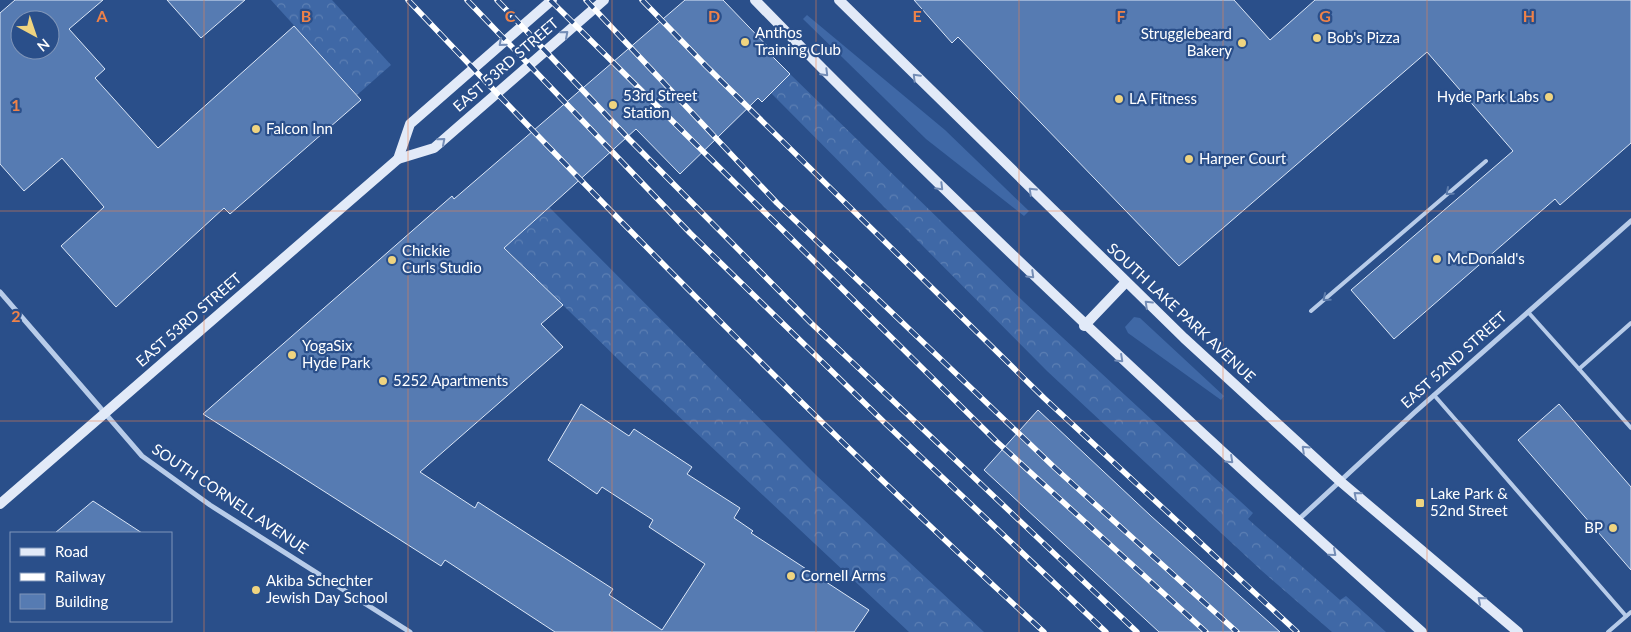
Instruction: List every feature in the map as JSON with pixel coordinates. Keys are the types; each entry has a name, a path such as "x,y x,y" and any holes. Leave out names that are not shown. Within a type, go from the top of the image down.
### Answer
{"main road":[{"name":"EAST 53RD STREET","path":"398,159 410,124 552,0"},
{"name":"EAST 53RD STREET","path":"0,504 398,159 434,148 604,0"},
{"path":"755,0 906,154 1084,326 1297,521 1422,632"},
{"name":"SOUTH LAKE PARK AVENUE","path":"840,0 1126,282 1341,482 1518,632"},
{"path":"1084,326 1126,282"}],"street":[{"name":"EAST 52ND STREET","path":"1297,521 1434,395 1631,221"},
{"name":"SOUTH CORNELL AVENUE","path":"0,292 142,456 210,505 410,632"}],"lane":[{"path":"1311,311 1486,161"},
{"path":"1528,312 1631,428"},
{"path":"1579,369 1631,323"},
{"path":"1434,395 1626,616"},
{"path":"1608,632 1631,612"}],"green space":[{"path":"271,0 332,0 391,65 357,95"},
{"path":"807,15 945,130 1029,211 1024,216 926,139 803,19"},
{"path":"790,74 1024,302 1253,513 1248,519 1340,600 1346,596 1386,632 1332,632 1262,571 1047,371 771,93"},
{"path":"455,199 549,207 818,477 984,632 909,632 624,365"},
{"path":"1134,317 1140,318 1224,396 1221,400 1128,333 1125,327"}],"building":[{"path":"15,0 103,0 69,29 105,69 95,78 158,148 294,26 361,100 230,214 224,208 116,307 61,246 104,207 62,158 24,191 0,164 0,13"},
{"path":"167,0 245,0 201,38"},
{"path":"685,0 723,0 772,51 770,54 790,74 762,102 758,98 680,174 636,129 504,248 563,305 541,324 563,347 420,472 475,508 478,502 613,589 609,595 662,630 705,564 649,527 653,520 602,487 597,494 548,460 581,404 629,436 634,429 692,467 687,474 740,508 734,518 753,531 751,533 869,610 854,632 555,632 445,560 441,566 203,414 452,196 454,199"},
{"name":"Harper Court","path":"914,0 1234,0 1270,40 1315,0 1631,0 1631,143 1560,205 1555,199 1394,339 1351,290 1513,151 1427,52 1179,266 958,37 952,43"},
{"name":"BP","path":"1559,404 1631,487 1631,570 1518,440"},
{"path":"1038,410 1151,516 1280,632 1159,632 984,470"},
{"path":"93,501 140,532 56,532"}],"railway":[{"path":"408,0 720,322 880,479 1044,632"},
{"path":"467,0 690,233 886,424 1106,632"},
{"path":"497,0 627,137 811,323 1137,632"},
{"path":"550,0 996,441 1206,632"},
{"path":"586,0 777,203 1055,468 1237,632"},
{"path":"642,0 706,66 1044,398 1297,632"}],"place":[{"name":"Bob's Pizza","path":"1317,38"},
{"name":"Anthos Training Club","path":"745,42"},
{"name":"Strugglebeard Bakery","path":"1242,43"},
{"name":"Hyde Park Labs","path":"1549,97"},
{"name":"LA Fitness","path":"1119,99"},
{"name":"53rd Street Station","path":"613,105"},
{"name":"Falcon Inn","path":"256,129"},
{"name":"Harper Court","path":"1189,159"},
{"name":"McDonald's","path":"1437,259"},
{"name":"Chickie Curls Studio","path":"392,260"},
{"name":"YogaSix Hyde Park","path":"292,355"},
{"name":"5252 Apartments","path":"383,381"},
{"name":"Lake Park & 52nd Street","path":"1420,503"},
{"name":"BP","path":"1613,528"},
{"name":"Cornell Arms","path":"791,576"},
{"name":"Akiba Schechter Jewish Day School","path":"256,590"}]}
